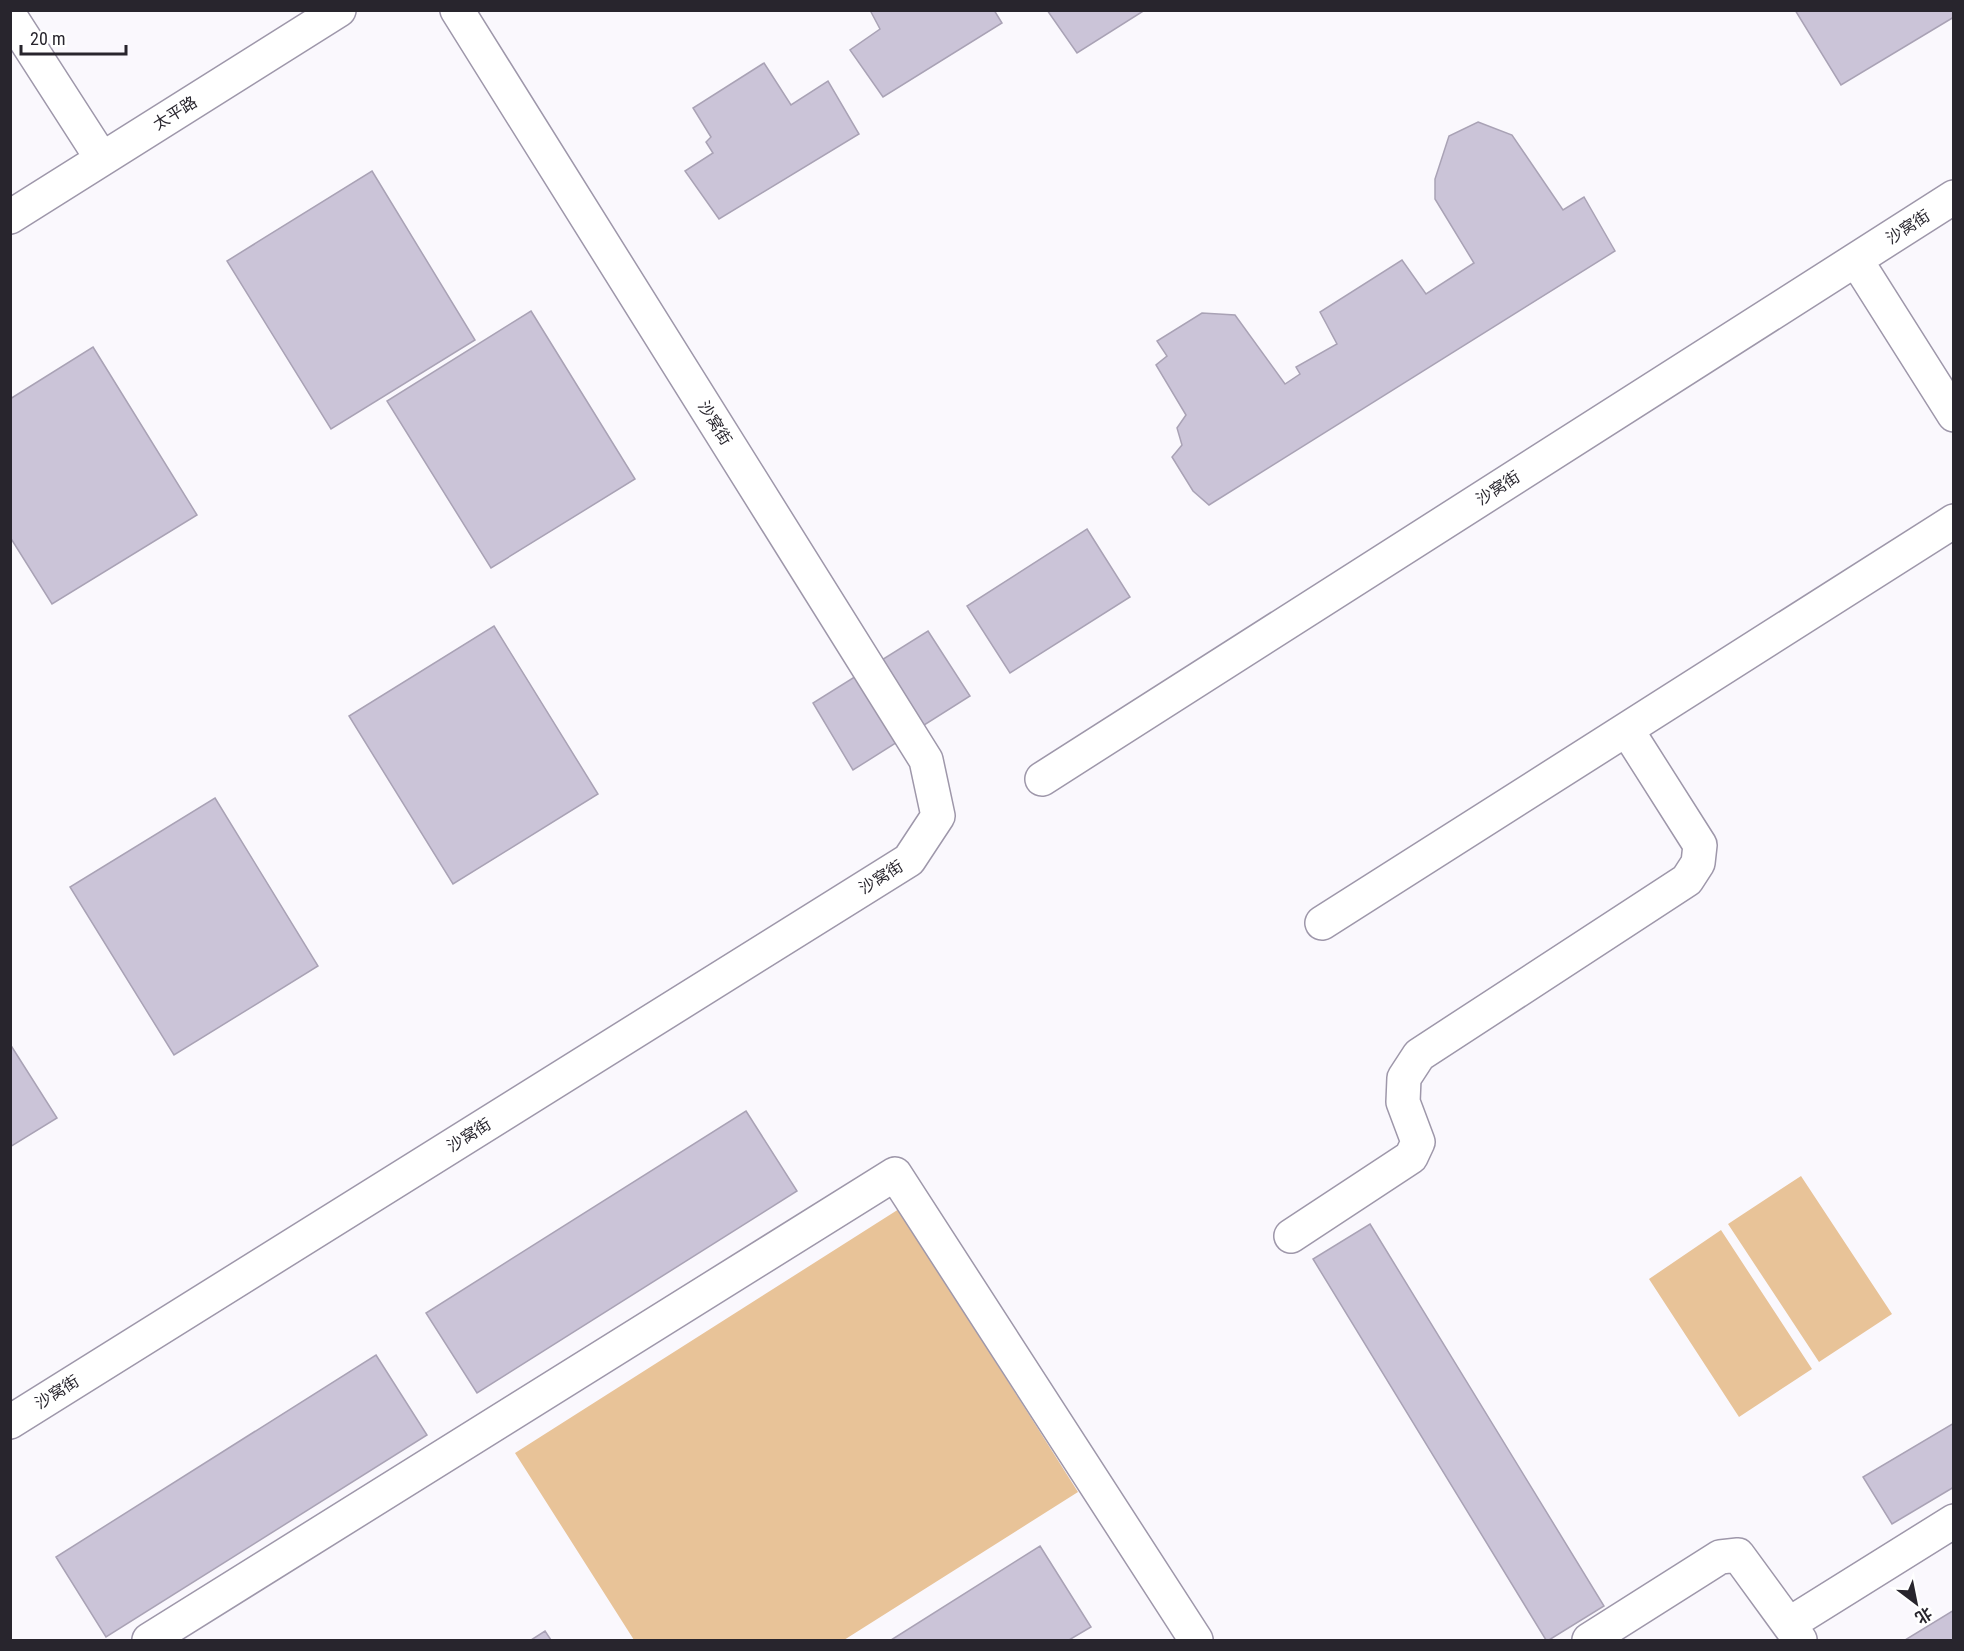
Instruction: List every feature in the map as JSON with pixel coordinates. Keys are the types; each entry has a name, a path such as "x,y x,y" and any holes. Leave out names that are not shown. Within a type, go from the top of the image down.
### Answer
{"street":[{"name":"太平路","path":"10,218 339,10"},
{"name":"沙窝街","path":"10,1422 909,860 938,816 926,760 456,10"},
{"path":"10,16 102,159"},
{"name":"沙窝街","path":"1042,779 1953,197"},
{"path":"1856,260 1953,415"},
{"path":"1322,923 1953,521"},
{"path":"1291,1236 1411,1157 1418,1142 1403,1102 1404,1078 1419,1055 1687,880 1698,863 1700,845 1627,730"},
{"path":"149,1641 895,1174 1196,1641"},
{"path":"1589,1641 1720,1557 1738,1556 1795,1632 1953,1521"}],"shaded area":[{"path":"1801,1176 1892,1314 1819,1362 1728,1224"},
{"path":"899,1209 1078,1492 844,1640 634,1640 515,1453"},
{"path":"1721,1230 1812,1369 1739,1417 1649,1279"}],"building":[{"path":"870,10 994,10 1002,23 883,97 850,50 880,29"},
{"path":"1047,10 1145,10 1077,53"},
{"path":"1795,10 1954,10 1954,17 1841,85"},
{"path":"764,63 791,105 828,81 859,134 719,219 685,171 713,153 706,142 711,137 693,108"},
{"path":"1478,122 1512,135 1563,210 1584,197 1615,251 1209,505 1193,491 1172,457 1182,445 1177,428 1186,415 1156,365 1167,356 1157,341 1202,313 1235,315 1285,384 1300,374 1296,367 1337,344 1320,312 1402,260 1426,294 1474,263 1435,199 1435,179 1449,136"},
{"path":"372,171 475,340 331,429 227,261"},
{"path":"531,311 635,479 491,568 387,401"},
{"path":"93,347 197,515 52,604 10,537 10,399"},
{"path":"1087,529 1130,597 1010,673 967,606"},
{"path":"494,626 598,794 453,884 349,716"},
{"path":"928,631 970,696 853,770 813,703"},
{"path":"215,798 318,966 174,1055 70,887"},
{"path":"10,1044 57,1118 10,1147"},
{"path":"746,1111 797,1191 477,1393 426,1313"},
{"path":"1370,1224 1604,1606 1549,1640 1546,1640 1313,1259"},
{"path":"376,1355 427,1435 106,1637 56,1557"},
{"path":"1954,1423 1954,1487 1892,1524 1863,1477"},
{"path":"1040,1546 1091,1627 1069,1640 891,1640"},
{"path":"1954,1610 1954,1640 1905,1640"},
{"path":"545,1631 551,1640 531,1640"}]}
